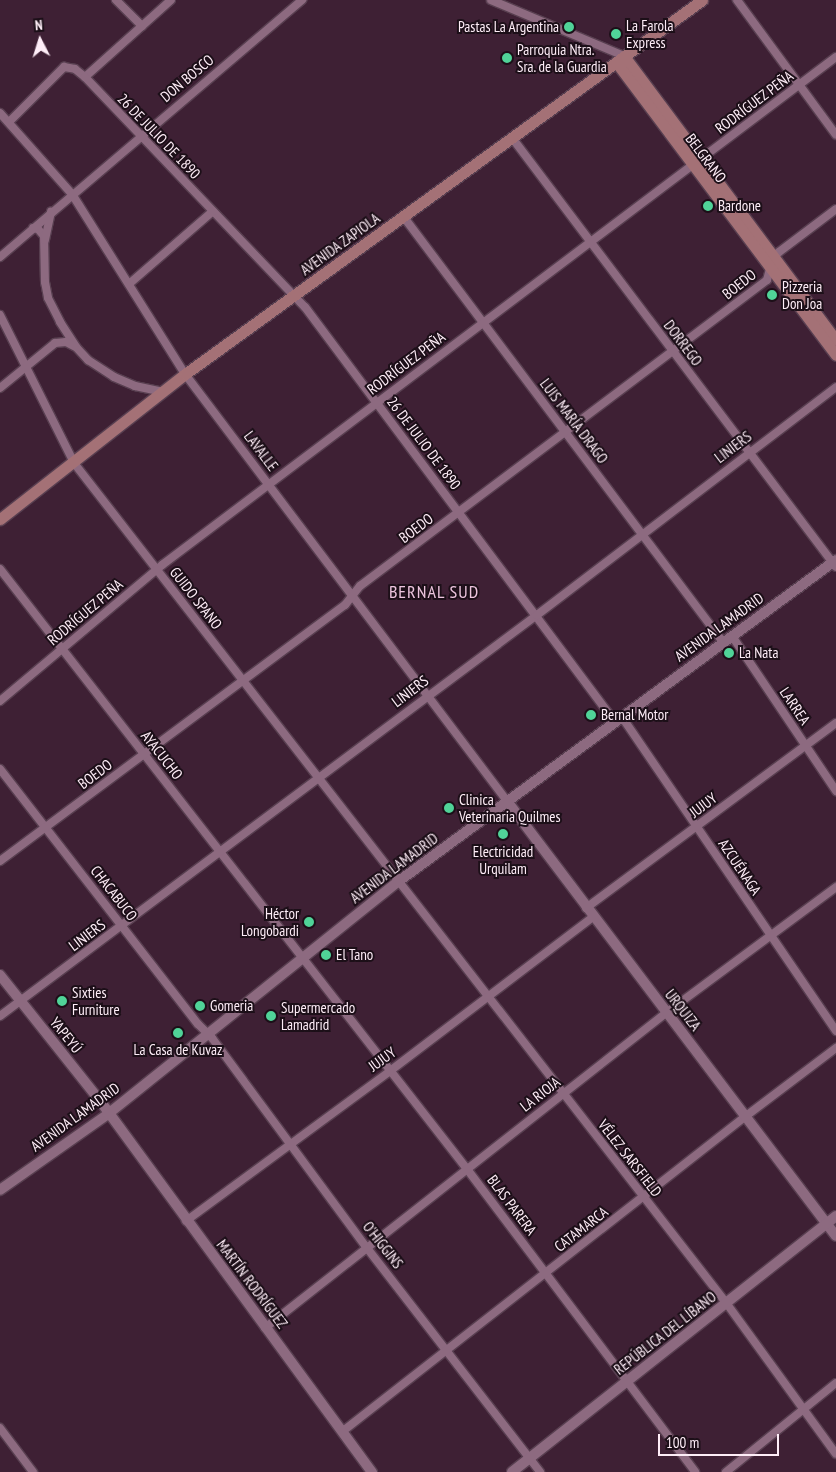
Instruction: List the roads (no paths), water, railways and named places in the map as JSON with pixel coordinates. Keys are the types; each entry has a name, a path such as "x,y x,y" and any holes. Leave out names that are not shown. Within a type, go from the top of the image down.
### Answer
{"main road":[{"name":"AVENIDA ZAPIOLA","path":"0,519 186,374 702,0"},
{"name":"BELGRANO","path":"620,59 772,263 836,340"},
{"name":"BELGRANO","path":"772,263 836,356"}],"street":[{"path":"116,0 142,26"},
{"path":"85,77 171,0"},
{"name":"DON BOSCO","path":"0,257 302,0"},
{"name":"BELGRANO","path":"491,0 606,49 620,59"},
{"path":"737,0 836,135"},
{"name":"RODRÍGUEZ PEÑA","path":"0,701 157,570 268,484 836,57"},
{"name":"26 DE JULIO DE 1890","path":"9,122 61,70 70,67 85,77 305,308 537,615 619,719"},
{"name":"LAVALLE","path":"0,113 72,194 186,374 507,801"},
{"name":"DORREGO","path":"512,139 748,453 835,563"},
{"name":"BOEDO","path":"0,861 345,605 360,586 566,433 767,280 772,263 836,209"},
{"path":"129,284 213,211"},
{"path":"51,212 45,242 46,291 60,322 88,360 114,378 135,386 162,392"},
{"name":"LUIS MARÍA DRAGO","path":"403,216 723,642"},
{"path":"33,228 42,233 45,242"},
{"name":"GUIDO SPANO","path":"0,315 74,463 399,881"},
{"path":"0,388 55,343 66,342 76,346"},
{"name":"LINIERS","path":"0,1016 122,927 219,851 537,615 836,387"},
{"name":"AVENIDA LAMADRID","path":"0,1190 108,1114 399,881 723,642 835,563"},
{"name":"AYACUCHO","path":"0,569 219,851 304,957"},
{"name":"LARREA","path":"732,636 836,791"},
{"name":"AZCUÉNAGA","path":"619,719 836,1031"},
{"name":"JUJUY","path":"186,1221 488,997 590,912 696,828 836,723"},
{"name":"CHACABUCO","path":"0,769 198,1024 208,1033"},
{"name":"URQUIZA","path":"507,801 666,1014 746,1116 836,1236"},
{"name":"VÉLEZ SARSFIELD","path":"399,881 727,1304 836,1454"},
{"name":"LA RIOJA","path":"266,1328 666,1014 836,887"},
{"name":"BLAS PARERA","path":"304,957 628,1380 695,1472"},
{"name":"YAPEYÚ","path":"0,974 108,1114"},
{"name":"O'HIGGINS","path":"208,1033 367,1248 540,1472"},
{"name":"CATAMARCA","path":"343,1431 746,1116 836,1048"},
{"name":"MARTÍN RODRÍGUEZ","path":"108,1114 372,1472"},
{"name":"REPÚBLICA DEL LÍBANO","path":"512,1472 836,1216"},
{"path":"726,1472 836,1383"},
{"path":"0,1428 33,1472"}],"place":[{"name":"Pastas La Argentina","path":"569,27"},
{"name":"La Farola Express","path":"616,34"},
{"name":"Parroquia Ntra. Sra. de la Guardia","path":"507,58"},
{"name":"Bardone","path":"708,206"},
{"name":"Pizzeria Don Joa","path":"772,295"},
{"name":"La Nata","path":"729,653"},
{"name":"Bernal Motor","path":"591,715"},
{"name":"Clinica Veterinaria Quilmes","path":"449,808"},
{"name":"Electricidad Urquilam","path":"503,834"},
{"name":"Héctor Longobardi","path":"309,922"},
{"name":"El Tano","path":"326,955"},
{"name":"Sixties Furniture","path":"62,1001"},
{"name":"Gomeria","path":"200,1006"},
{"name":"Supermercado Lamadrid","path":"271,1016"},
{"name":"La Casa de Kuvaz","path":"178,1033"}],"district":[{"name":"BERNAL SUD","path":"434,592"}]}
